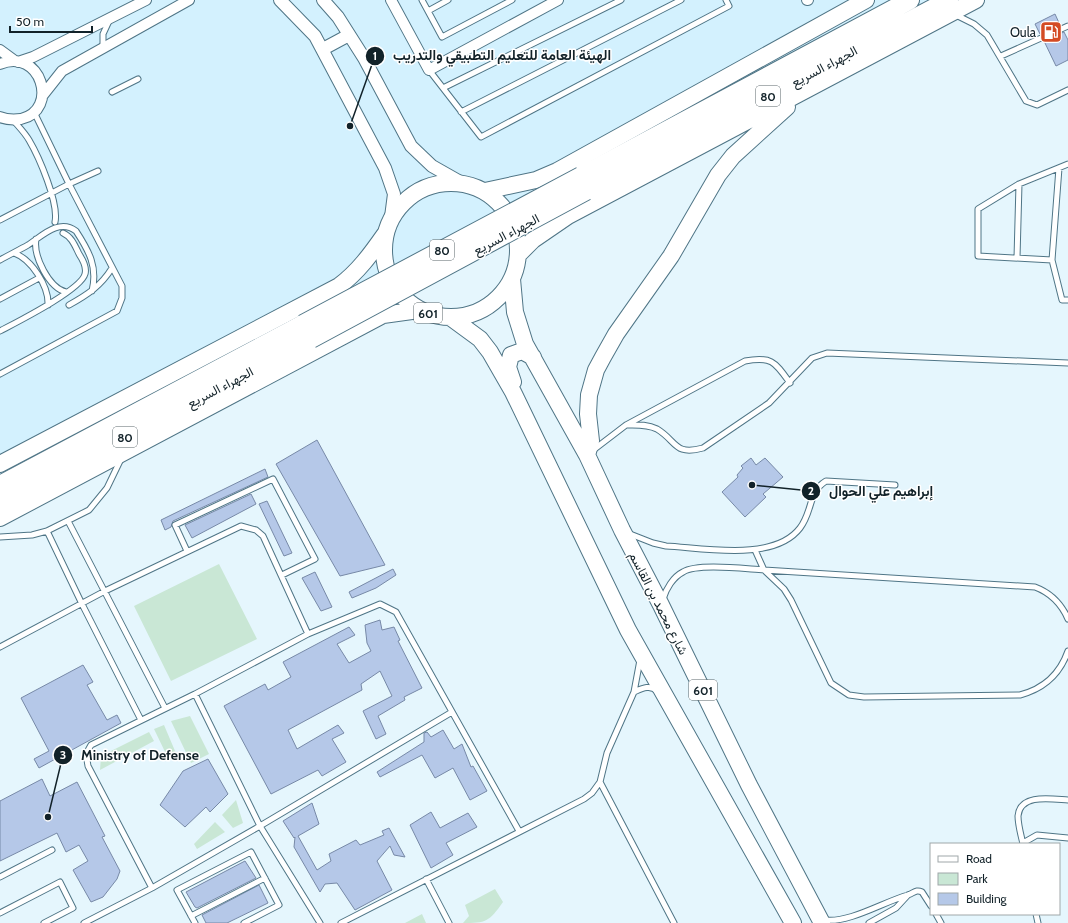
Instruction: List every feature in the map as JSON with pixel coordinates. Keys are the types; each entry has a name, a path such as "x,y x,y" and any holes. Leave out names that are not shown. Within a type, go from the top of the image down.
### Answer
{"highway":[{"name":"الجهراء السريع","path":"0,484 910,0"},
{"name":"الجهراء السريع","path":"0,504 949,7"}],"main road":[{"path":"485,192 536,180 557,171 866,0"},
{"name":"الجهراء السريع","path":"518,254 533,240 568,216 801,93 949,7 976,0"},
{"path":"587,455 591,441 588,414 589,395 596,370 616,334 672,256 718,175 734,156 801,93"},
{"name":"601","path":"462,183 485,192 499,203 516,229 518,254 512,279 506,290 487,307 475,313 450,318 419,310 399,294 392,283 384,259 385,234 391,217 406,199 416,192 438,184 462,183"},
{"path":"0,464 339,286 362,267 385,234"},
{"name":"شارع محمد بن القاسم","path":"512,279 515,312 519,331 587,455 622,530 661,605 749,785 821,921"},
{"name":"الجهراء السريع","path":"0,518 383,316 419,310"},
{"name":"601","path":"450,318 480,339 490,352 513,392 634,640 794,923"},
{"path":"513,392 513,381 508,367 509,359 518,351 526,352 533,357"}],"street":[{"path":"0,64 33,57 146,0"},
{"path":"42,95 62,71 189,0"},
{"path":"280,0 315,36 323,49 390,180 394,194 391,217"},
{"path":"323,0 338,17 349,35 411,146 432,166 462,183"},
{"path":"391,0 428,70 558,0"},
{"path":"323,49 349,35"},
{"path":"0,50 16,61 27,64 40,77 42,86 40,104 34,112 25,118 13,120 0,117"}],"lane":[{"path":"422,0 442,37 512,0"},
{"path":"428,11 448,0"},
{"path":"443,88 621,0"},
{"path":"461,112 681,0"},
{"path":"428,70 481,138 729,6 726,0"},
{"path":"949,7 981,29 993,42 1023,97 1030,103 1037,105 1068,90"},
{"path":"103,47 105,28 112,18"},
{"path":"1001,56 1068,26"},
{"path":"112,92 138,79"},
{"path":"0,374 118,311 122,298 122,286 69,184 34,112"},
{"path":"13,120 29,140 52,193 56,207 54,222"},
{"path":"1052,260 978,256 978,209 1019,184 1068,164"},
{"path":"1059,168 1052,260 1062,300 1068,300"},
{"path":"0,220 69,184 98,171"},
{"path":"1017,258 1019,184"},
{"path":"0,260 61,226 67,226 76,231 93,261 95,276 92,291"},
{"path":"0,331 48,305 80,283 86,271 85,264 71,239 63,233"},
{"path":"36,239 34,248 36,257 51,282 58,289 66,292"},
{"path":"14,253 28,261 39,278 46,293 48,305"},
{"path":"69,305 92,291 103,282 112,268"},
{"path":"0,299 39,278"},
{"path":"626,425 647,426 657,430 680,448 690,451 703,448 769,403 790,383 812,358 827,353 1068,363"},
{"path":"587,455 626,425 745,360 760,358 773,361 790,383"},
{"path":"0,537 32,535 47,531 89,510 107,488 124,452"},
{"path":"186,551 175,525 273,478 315,559 282,575"},
{"path":"622,530 642,540 666,546 755,550 772,547 787,539 800,528 811,508 815,489 826,481 895,485"},
{"path":"68,521 165,708"},
{"path":"0,647 105,591 241,526 256,530 263,536 308,634"},
{"path":"47,531 141,720"},
{"path":"755,550 764,570 784,589 791,600 832,683 842,692 849,695 864,697 1020,695 1038,689 1054,676 1065,660 1068,651"},
{"path":"661,605 670,584 683,572 697,568 764,570 1035,587 1055,599 1061,605 1068,619"},
{"path":"152,888 88,766 86,754 91,745 195,694 308,634 380,604 387,606 396,612 519,832"},
{"path":"341,923 584,799 592,793 600,782 607,753 634,692 640,662 634,640"},
{"path":"634,692 646,687 654,688 674,710"},
{"path":"195,694 260,826 320,923"},
{"path":"84,923 152,888 452,712"},
{"path":"600,782 674,923"},
{"path":"1068,800 1042,799 1029,801 1019,809 1018,818 1023,843 1037,835 1068,838"},
{"path":"0,878 52,850"},
{"path":"195,923 177,890 251,852 279,905 244,923"},
{"path":"191,916 265,878"},
{"path":"426,879 449,923"},
{"path":"0,913 60,882 73,908 44,923"},
{"path":"821,921 849,919 895,898 919,891 925,895 930,904"},
{"path":"869,923 896,908 908,895"}],"shaded area":[{"path":"0,0 942,0 0,494"}],"green space":[{"path":"219,564 257,639 171,681 134,606"},
{"path":"190,716 209,754 191,763 171,721"},
{"path":"164,725 178,758 168,758 154,729"},
{"path":"149,732 154,741 100,770 101,756"},
{"path":"236,800 243,823 233,828 222,815"},
{"path":"215,822 225,832 197,849 194,844"},
{"path":"495,889 503,902 494,914 482,922 463,923 469,916 465,905"},
{"path":"422,914 426,923 405,923"}],"building":[{"path":"1055,14 1060,25 1040,34 1035,24"},
{"path":"1064,32 1068,40 1068,60 1056,66 1044,41"},
{"path":"317,440 385,565 340,576 276,464"},
{"path":"751,458 756,465 765,458 783,477 763,494 766,497 745,517 722,492 738,477 737,475 743,468 741,466"},
{"path":"265,469 268,477 173,521 171,527 165,530 161,520"},
{"path":"251,494 256,504 192,538 185,525"},
{"path":"267,501 292,553 284,556 259,504"},
{"path":"393,569 396,575 376,588 352,598 349,592"},
{"path":"315,572 332,607 321,611 302,578"},
{"path":"380,620 382,630 394,627 400,640 398,641 422,688 404,697 405,700 378,716 386,734 376,739 363,711 392,696 380,671 361,684 362,690 288,730 297,749 338,725 344,733 332,739 346,762 322,776 318,770 271,794 224,706 265,684 268,690 291,677 283,662 349,627 355,635 337,644 349,663 371,651 367,643 365,625"},
{"path":"83,665 93,682 87,685 107,720 117,715 121,723 39,768 34,759 49,751 21,698"},
{"path":"443,730 454,749 462,744 471,767 473,766 487,791 470,800 453,768 435,778 422,755 380,777 377,772 424,742 424,733 427,732 431,737"},
{"path":"208,759 228,794 210,812 206,807 185,827 160,805 183,771"},
{"path":"42,779 50,796 77,782 105,836 102,837 120,871 117,879 103,897 91,902 73,870 88,861 79,845 66,852 57,833 0,861 0,801"},
{"path":"312,803 319,824 298,836 317,870 331,861 329,854 356,840 360,845 384,835 382,831 389,828 405,857 394,855 390,846 377,861 392,890 355,910 337,883 325,884 320,892 294,847 295,837 294,838 283,821"},
{"path":"431,812 440,828 468,813 477,827 446,843 453,855 431,868 410,825"},
{"path":"245,861 256,878 197,908 195,907 186,892"},
{"path":"259,885 268,903 227,923 206,923 202,915"}],"place":[{"name":"Oula","path":"1051,32"},
{"name":"الهيئة العامة للتعليم التطبيقي والتدريب","path":"350,126"},
{"name":"إبراهيم علي الحوال","path":"752,485"},
{"name":"Ministry of Defense","path":"48,817"}]}
